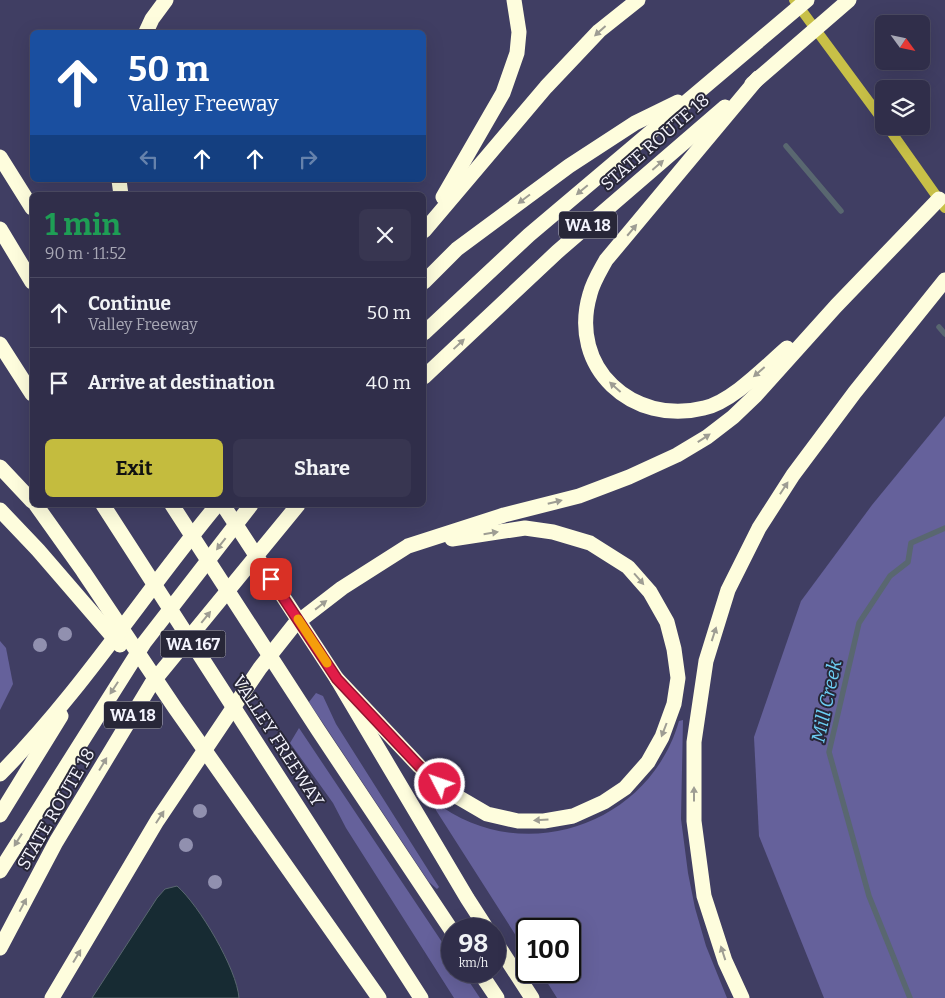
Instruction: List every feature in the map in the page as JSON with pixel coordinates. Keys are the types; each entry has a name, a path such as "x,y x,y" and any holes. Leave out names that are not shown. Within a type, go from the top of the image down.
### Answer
{"highway":[{"path":"147,30 152,18 166,0"},
{"path":"426,228 502,93 518,53 519,32 514,0"},
{"path":"426,229 546,87 598,31 638,0"},
{"name":"STATE ROUTE 18","path":"426,331 529,235 736,62 807,0"},
{"name":"STATE ROUTE 18","path":"426,375 557,252 849,0"},
{"path":"758,78 606,260 595,278 589,296 586,315 587,337 592,356 603,377 619,392 638,404 660,411 706,408 726,398 836,306 942,203"},
{"path":"426,280 457,249 569,166 635,124 699,91"},
{"path":"0,157 30,205"},
{"path":"0,230 30,279"},
{"path":"742,998 725,961 704,896 694,821 694,742 706,661 728,590 759,528 793,475 855,392 945,280"},
{"path":"52,998 157,821 260,668 294,626 342,588 408,546 504,515 579,496 629,477 677,455 707,437 733,417 756,395 836,306"},
{"path":"0,344 30,391"},
{"path":"0,467 30,499"},
{"path":"37,507 175,708 379,998"},
{"name":"VALLEY FREEWAY","path":"104,507 420,998"},
{"name":"WA 167","path":"173,507 318,730 443,918"},
{"path":"0,774 93,666 183,546 215,507"},
{"path":"224,507 337,679 480,918"},
{"path":"235,507 260,562"},
{"name":"STATE ROUTE 18","path":"0,871 144,643 249,507"},
{"name":"STATE ROUTE 18","path":"0,948 56,842 152,683 296,507"},
{"path":"0,510 38,550 175,708"},
{"path":"337,679 419,766 450,793 488,814 518,821 544,821 573,816 604,802 625,788 648,762 662,737 674,704 678,678 674,649 667,622 650,592 628,567 590,543 553,532 525,528 408,546"},
{"path":"0,814 93,666"},
{"path":"506,958 532,998"},
{"path":"487,983 497,998"}],"main road":[{"path":"794,0 875,110"},
{"path":"893,135 942,203"}],"shaded area":[{"path":"945,416 945,998 824,998 759,836 754,737 801,601 872,505"},
{"path":"0,641 6,648 13,684 0,710"},
{"path":"316,693 323,696 336,724 439,887 437,889 429,882 309,702"},
{"path":"683,720 681,819 688,873 695,908 706,946 727,998 557,998 548,983 581,983 581,918 516,918 516,936 432,804 434,801 468,821 505,832 542,833 578,826 611,810 640,787 663,757 679,721"},
{"path":"299,728 441,941 441,978 346,828 333,803 290,743"},
{"path":"444,983 470,983 480,998 454,998"}],"water":[{"path":"177,886 196,907 216,938 232,971 239,998 92,998 157,898 165,889"}],"waterway":[{"path":"786,146 841,211"},
{"name":"Mill Creek","path":"939,327 945,334"},
{"name":"Mill Creek","path":"910,998 869,896 829,752 859,623 890,576 908,562 911,543 945,528"}],"slow traffic":[{"path":"298,619 327,663"}],"route":[{"path":"271,579 337,679 419,766 440,784"}]}
